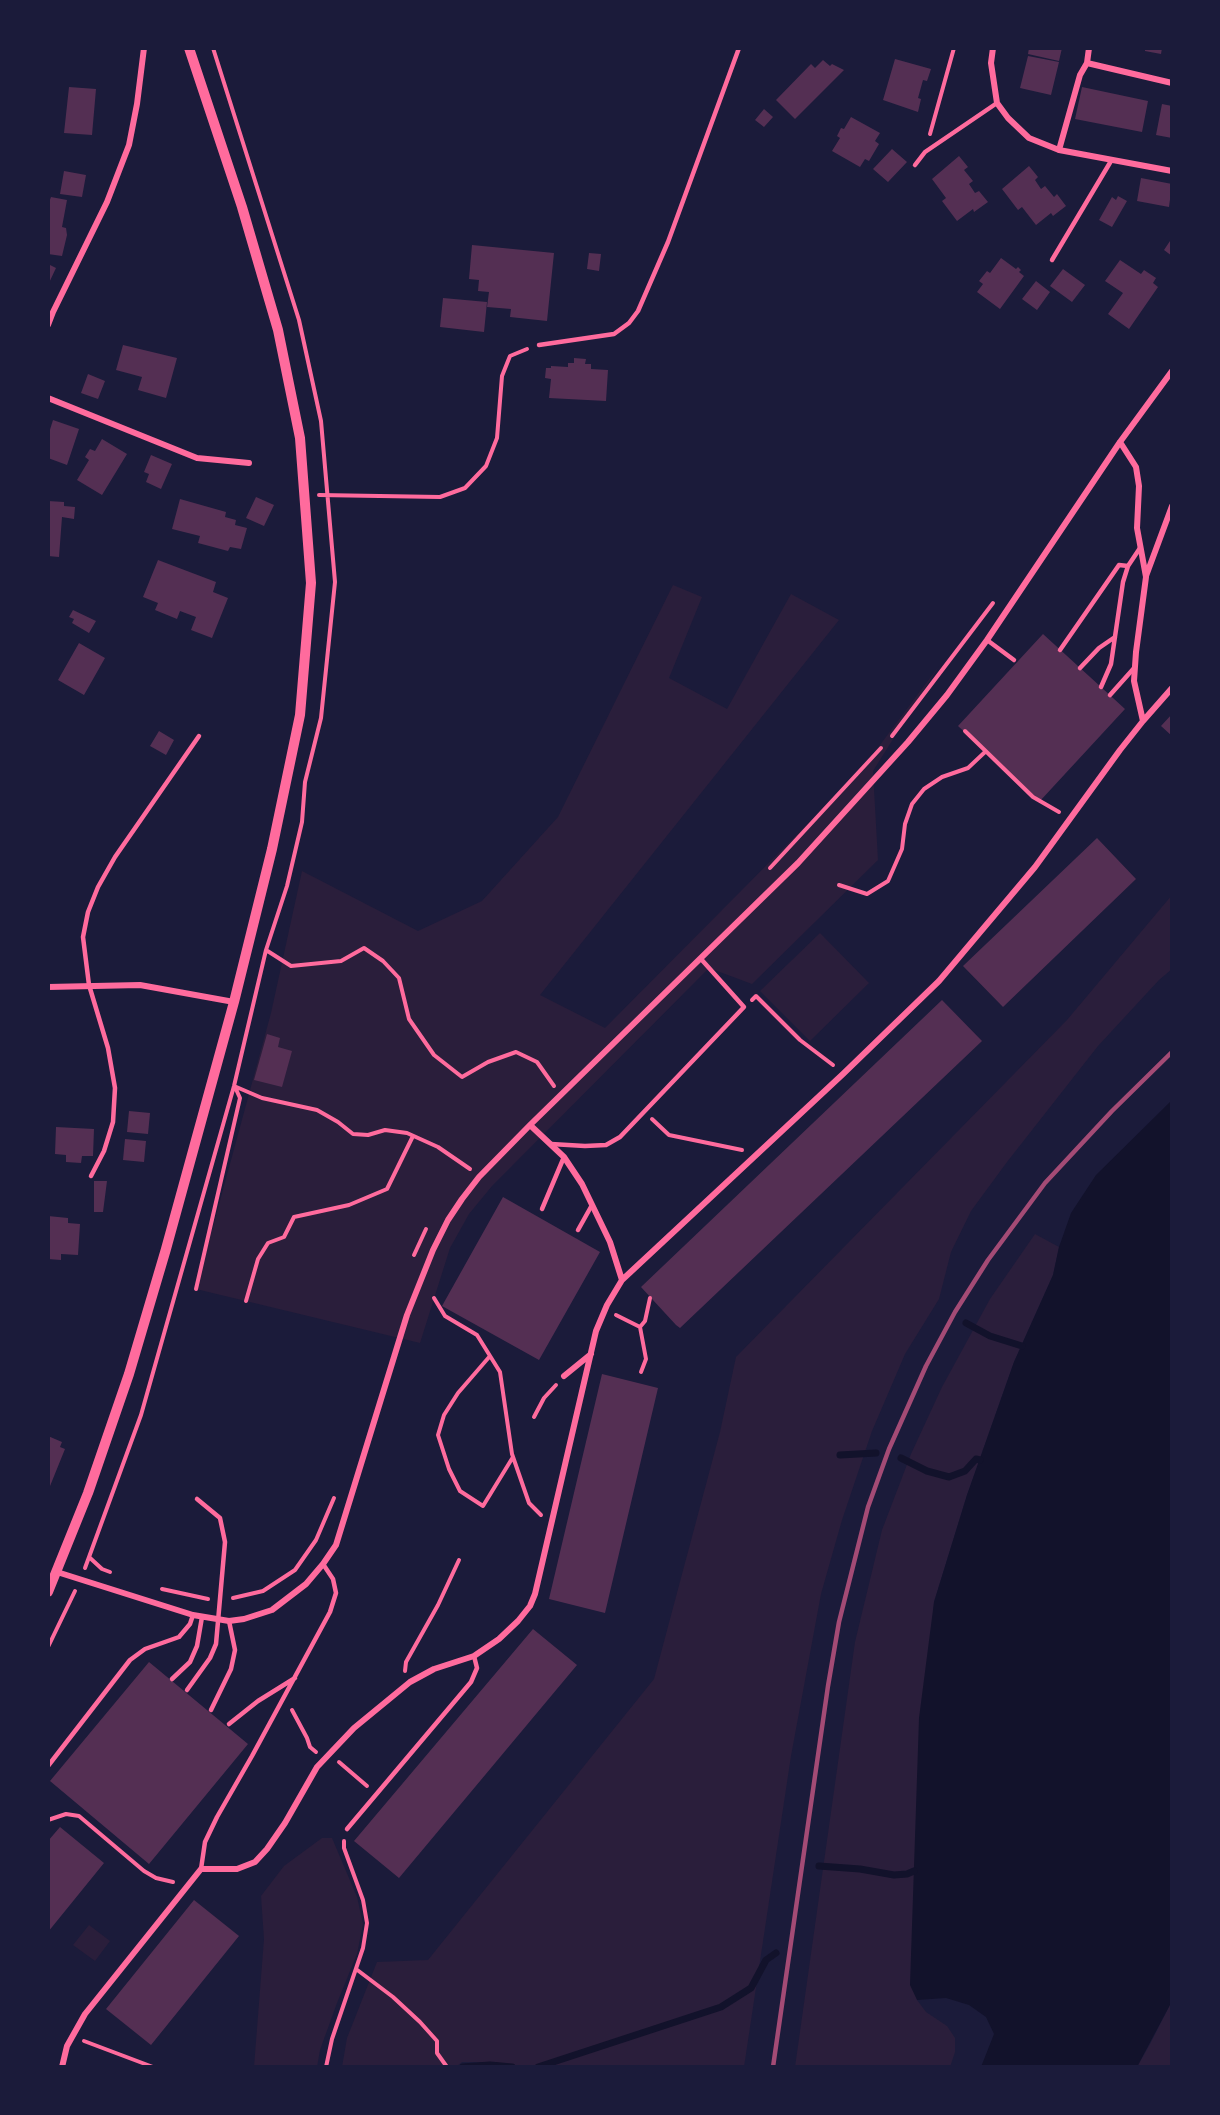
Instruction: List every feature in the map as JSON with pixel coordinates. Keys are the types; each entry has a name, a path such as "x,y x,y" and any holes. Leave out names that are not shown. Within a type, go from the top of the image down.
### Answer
{"street":[{"path":"48,325 50,312 107,202 129,145 144,48"},
{"path":"48,1592 88,1493 129,1374 166,1249 234,1002 272,849 300,715 310,583 300,438 278,330 242,207 189,48"},
{"path":"993,48 991,63 997,104 1029,138 1059,150 1172,171"},
{"path":"1059,150 1080,75 1087,63 1089,48"},
{"path":"1087,63 1172,83"},
{"path":"57,1572 193,1616 229,1621 272,1610 306,1584 336,1545 407,1315 428,1261 448,1220 479,1177 798,863 908,742 947,695 987,640 1120,442 1172,371"},
{"path":"48,398 197,458 249,464"},
{"path":"1120,442 1136,467 1139,486 1137,528 1146,577"},
{"path":"1143,721 1134,681 1146,577 1172,506"},
{"path":"62,2067 67,2046 85,2013 201,1869 237,1869 255,1862 273,1840 317,1767 354,1728 410,1682 434,1670 474,1656 518,1621 530,1606 535,1594 596,1331 622,1280 939,981 1035,867 1143,721 1172,688"},
{"path":"48,987 140,985 234,1002"},
{"path":"530,1125 564,1157 582,1184 610,1242 622,1280"},
{"path":"564,1376 591,1354"}],"lane":[{"path":"539,345 614,334 629,323 638,311 668,242 739,48"},
{"path":"915,165 925,152 997,104"},
{"path":"1052,260 1111,161"},
{"path":"1101,687 1107,678 1111,664 1123,582 1128,566 1140,548"},
{"path":"1060,650 1119,565 1128,566"},
{"path":"1080,668 1099,648 1115,638"},
{"path":"987,640 1014,660"},
{"path":"1110,695 1135,667"},
{"path":"91,1176 104,1151 113,1122 115,1088 108,1048 89,985 83,937 88,912 98,887 115,857 199,736"},
{"path":"551,1144 606,1145 620,1137 744,1007 701,959"},
{"path":"542,1209 564,1157"},
{"path":"578,1230 592,1205"},
{"path":"187,1690 210,1658 216,1644 225,1542 220,1518 197,1499"},
{"path":"201,1869 205,1842 209,1834 330,1612 336,1593 333,1578 323,1564"},
{"path":"48,1766 130,1660 145,1649 178,1637 190,1624 193,1616"},
{"path":"172,1679 190,1662 197,1646 202,1617"},
{"path":"211,1710 231,1670 235,1650 229,1621"},
{"path":"347,1829 471,1682 477,1668 474,1656"},
{"path":"229,1724 258,1701 296,1678"}],"path":[{"path":"48,1647 81,1579 141,1415 234,1086 266,951 287,886 302,822 305,782 321,718 335,582 321,421 299,320 213,48"},
{"path":"925,152 954,48"},
{"path":"305,495 440,497 465,488 486,466 497,438 502,376 510,356 539,345"},
{"path":"964,731 1033,797 1070,817"},
{"path":"839,885 867,894 888,881 902,849 905,824 912,804 924,789 942,777 968,768 985,752"},
{"path":"266,951 291,966 341,961 364,948 383,961 399,978 409,1019 434,1055 462,1077 488,1062 516,1052 537,1062 561,1095"},
{"path":"744,1007 756,996 800,1040 828,1060"},
{"path":"234,1086 262,1098 317,1110 353,1134 368,1135 385,1130 407,1133 438,1147 479,1177"},
{"path":"196,1289 240,1098 234,1086"},
{"path":"644,1111 669,1135 758,1153"},
{"path":"246,1301 258,1259 268,1243 284,1237 294,1217 349,1205 387,1189 413,1136"},
{"path":"434,1298 445,1316 477,1335 500,1372 513,1457 529,1503 537,1512 553,1519"},
{"path":"640,1327 645,1321 650,1298"},
{"path":"605,1310 640,1327"},
{"path":"640,1327 646,1359 641,1372"},
{"path":"490,1356 444,1414 438,1435 449,1469 460,1491 483,1506 513,1457"},
{"path":"534,1417 544,1398 564,1376"},
{"path":"410,1682 405,1676 406,1662 433,1614 459,1560"},
{"path":"291,1709 308,1738 310,1747 318,1754 328,1754"},
{"path":"334,1758 369,1788"},
{"path":"48,1820 66,1814 79,1816 144,1871 156,1878 172,1882 192,1879"},
{"path":"326,2067 332,2039 356,1969 367,1923 363,1900 344,1848 343,1839 347,1829"},
{"path":"356,1969 393,1997 420,2022 437,2041 437,2053 447,2067"},
{"path":"72,2037 153,2067"}],"shaded area":[{"path":"673,585 702,597 669,678 727,709 791,594 839,620 540,995 605,1028 862,769 939,666 873,771 878,860 752,984 709,968 492,1186 469,1214 450,1248 420,1343 196,1289 271,1013 302,871 418,931 482,901 558,817"},
{"path":"1172,895 1172,969 1098,1046 971,1211 951,1252 939,1299 905,1354 872,1431 842,1520 821,1594 791,1756 744,2067 508,2067 501,2063 462,2062 456,2067 342,2067 347,2038 377,1962 428,1960 654,1679 720,1432 736,1357 1067,1020"},
{"path":"820,933 869,983 810,1041 760,991"},
{"path":"1172,1100 1172,2001 1137,2067 981,2067 994,2034 986,2017 969,2005 946,1998 917,2000 910,1985 919,1718 934,1602 967,1495 1014,1362 1053,1275 1059,1247 1071,1213 1096,1175"},
{"path":"1035,1234 1059,1247 1053,1275 1014,1362 967,1495 934,1602 917,2000 926,2012 947,2026 955,2038 955,2052 950,2067 795,2067 855,1642 882,1530 911,1454 942,1387 990,1299"},
{"path":"322,1838 332,1838 357,1897 363,1924 357,1954 320,2050 317,2067 254,2067 264,1939 261,1896 284,1866"},
{"path":"89,1925 110,1941 95,1961 73,1945"},
{"path":"1172,2001 1172,2067 1137,2067 1150,2044"}],"building":[{"path":"1029,48 1062,48 1059,61 1028,54"},
{"path":"1145,48 1162,48 1161,54 1145,51"},
{"path":"1028,56 1059,62 1051,95 1020,88"},
{"path":"895,59 931,69 927,81 923,80 918,98 921,99 918,112 883,100"},
{"path":"823,60 830,66 832,64 844,70 795,119 776,100 811,64 815,68"},
{"path":"69,87 96,89 92,135 64,133"},
{"path":"1082,87 1148,101 1142,132 1075,119"},
{"path":"1162,104 1172,106 1172,138 1156,135"},
{"path":"764,109 773,117 764,127 755,120"},
{"path":"851,117 880,133 875,141 879,144 869,161 865,159 860,167 832,151 840,138 837,136 841,128 844,129"},
{"path":"892,149 907,162 888,182 873,169"},
{"path":"959,156 968,167 964,170 973,181 969,184 975,193 979,191 988,202 974,212 973,209 957,221 942,201 946,198 932,179"},
{"path":"1029,166 1038,177 1035,180 1041,189 1045,186 1054,197 1057,194 1066,206 1053,216 1051,213 1036,225 1022,207 1018,210 1002,189"},
{"path":"64,171 86,175 82,197 60,194"},
{"path":"1141,178 1172,184 1169,207 1137,201"},
{"path":"1118,196 1127,201 1112,227 1099,220 1112,197 1116,200"},
{"path":"51,197 67,200 62,227 66,228 67,235 62,256 48,254 48,205"},
{"path":"1172,238 1172,256 1164,250"},
{"path":"472,245 554,253 547,321 510,317 511,309 487,307 489,292 478,291 479,280 469,279"},
{"path":"589,253 601,254 599,271 587,269"},
{"path":"1001,258 1016,269 1018,267 1021,270 1019,272 1024,276 1000,309 977,292 983,284 979,281 987,271 990,273"},
{"path":"1120,260 1141,274 1144,270 1156,278 1153,283 1158,287 1129,329 1108,314 1123,293 1105,281"},
{"path":"48,264 56,268 48,285"},
{"path":"1063,269 1085,285 1072,302 1050,286"},
{"path":"1036,281 1050,292 1037,310 1022,299"},
{"path":"443,298 487,302 484,332 440,327"},
{"path":"123,345 177,358 166,398 138,390 142,377 116,370"},
{"path":"574,358 586,359 585,364 591,364 591,369 608,370 606,401 549,398 551,379 545,378 546,368 568,367 568,363 574,363"},
{"path":"88,374 105,381 98,399 81,393"},
{"path":"53,420 79,429 67,465 48,458 48,436"},
{"path":"102,439 127,454 102,495 77,480 89,460 85,457 90,449 95,451"},
{"path":"151,455 172,464 161,489 146,482 149,474 144,472"},
{"path":"256,497 274,505 264,526 246,518"},
{"path":"180,499 226,512 225,517 236,520 235,525 247,528 241,549 230,547 228,551 198,543 200,536 172,529"},
{"path":"48,501 64,502 64,506 75,507 74,519 62,517 59,557 48,556"},
{"path":"158,560 216,582 213,592 228,598 212,638 191,630 196,617 180,611 177,619 155,610 158,603 143,597"},
{"path":"73,610 96,621 89,633 72,623 74,619 69,617"},
{"path":"1043,634 1125,709 1040,801 958,726"},
{"path":"79,643 105,658 84,695 58,680"},
{"path":"1172,714 1172,736 1161,726"},
{"path":"159,731 174,740 166,755 150,746"},
{"path":"1097,838 1136,879 1003,1007 963,966"},
{"path":"942,1000 982,1041 680,1328 676,1325 641,1287"},
{"path":"267,1034 280,1038 278,1047 292,1051 282,1087 254,1080"},
{"path":"129,1111 150,1113 148,1134 127,1132"},
{"path":"56,1127 94,1129 93,1156 82,1156 81,1163 66,1162 66,1155 55,1154"},
{"path":"125,1139 146,1141 144,1162 123,1160"},
{"path":"94,1181 107,1181 103,1212 94,1212"},
{"path":"503,1197 600,1252 539,1360 442,1306"},
{"path":"48,1216 68,1218 68,1223 80,1224 78,1255 61,1254 61,1260 48,1259"},
{"path":"602,1374 658,1388 605,1613 549,1599"},
{"path":"48,1436 62,1442 60,1447 65,1449 48,1491"},
{"path":"533,1629 577,1665 399,1878 354,1841"},
{"path":"149,1662 248,1744 149,1864 50,1781"},
{"path":"60,1827 104,1863 48,1932 48,1841"},
{"path":"194,1900 239,1936 151,2045 106,2009"}],"waterway":[{"path":"966,1323 990,1336 1022,1346"},
{"path":"840,1455 876,1453"},
{"path":"901,1458 927,1471 949,1477 965,1471 976,1459 980,1460"},
{"path":"819,1866 860,1869 894,1875 914,1871"},
{"path":"538,2067 721,2007 751,1988 766,1960 776,1953"},
{"path":"463,2067 490,2065 512,2067"}],"railway":[{"path":"773,2067 839,1622 868,1507 889,1449 926,1366 955,1312 988,1260 1045,1183 1112,1111 1172,1052"}]}
